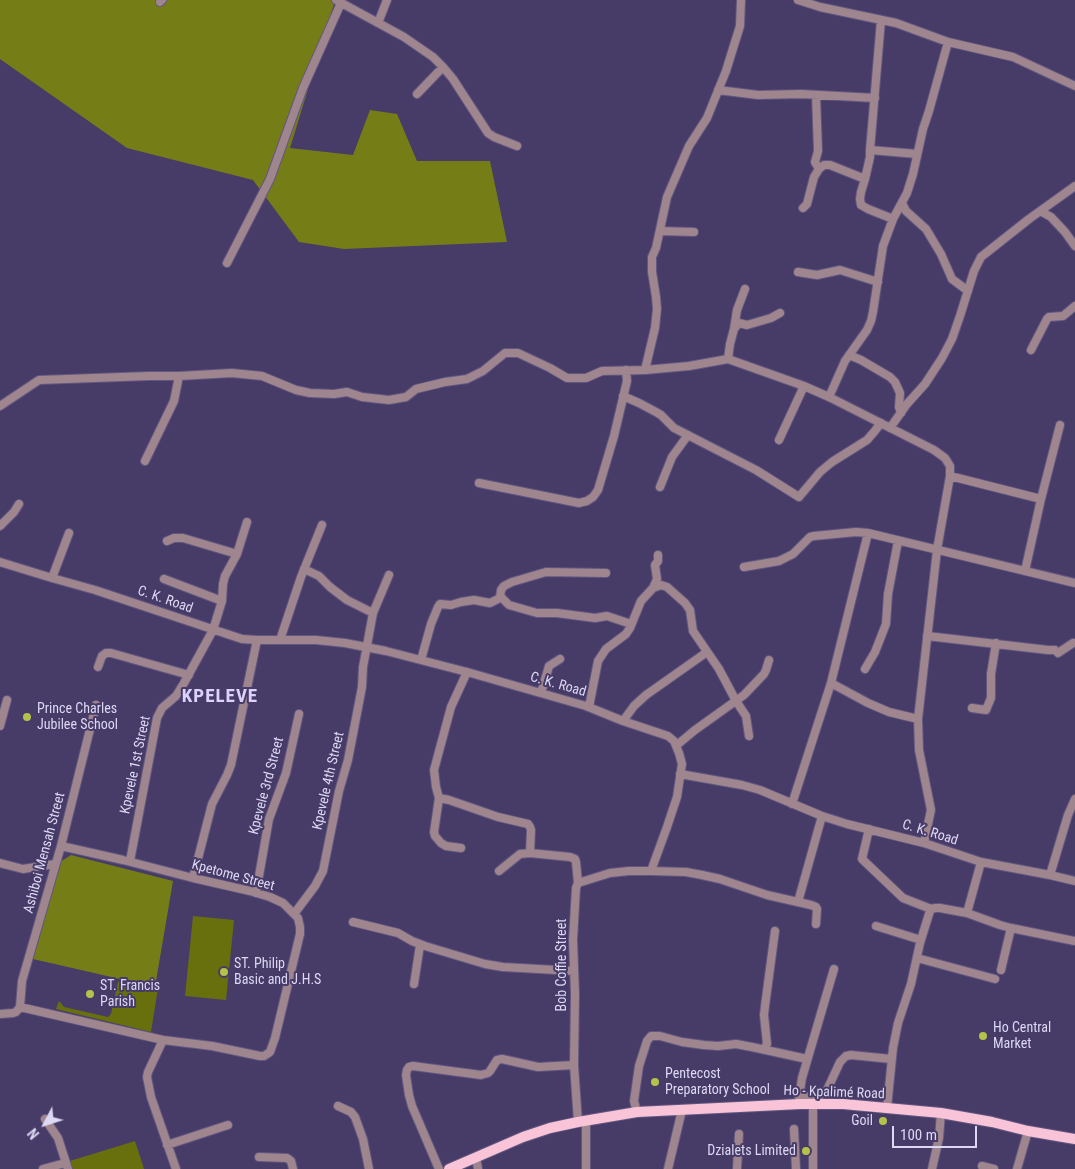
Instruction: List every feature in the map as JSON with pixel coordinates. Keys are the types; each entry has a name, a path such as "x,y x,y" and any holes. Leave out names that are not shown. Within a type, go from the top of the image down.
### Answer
{"main road":[{"name":"Ho - Kpalimé Road","path":"449,1169 523,1137 550,1128 582,1121 637,1112 799,1100 813,1104 843,1104 941,1113 1075,1140"}],"street":[{"path":"378,23 387,0"},
{"path":"645,370 656,318 652,257 656,248 667,197 689,146 707,118 726,71 740,26 741,0"},
{"path":"798,0 896,23 948,42 1013,57 1075,86"},
{"path":"227,263 270,179 303,88 338,1 418,46 433,57 443,67 468,102 485,130 494,137 517,146"},
{"path":"881,20 870,157 860,199 861,204 868,209 893,219"},
{"path":"829,397 845,361 867,330 871,321 883,246 913,174 923,129 948,42"},
{"path":"417,94 443,67"},
{"path":"718,90 758,95 801,94 875,98"},
{"path":"816,95 818,151 815,162 819,168"},
{"path":"870,150 917,154"},
{"path":"803,208 814,177 819,168 824,165 865,179"},
{"path":"890,428 925,384 942,358 955,331 974,271 981,257 1011,232 1075,186"},
{"path":"902,203 906,211 926,228 941,254 952,279 968,291"},
{"path":"1039,212 1051,217 1075,246"},
{"path":"660,231 694,232"},
{"path":"798,272 817,275 840,270 878,282"},
{"path":"728,359 737,310 745,289"},
{"path":"1031,350 1049,317 1063,316 1075,306"},
{"path":"734,329 739,323 747,325 771,318 780,313"},
{"path":"0,406 39,380 232,373 262,376 296,390 310,393 329,394 347,392 362,397 389,400 406,397 416,389 467,379 483,370 505,353 518,353 567,378 586,378 602,371 689,366 728,359 829,397 941,455 950,466 950,476 937,550 918,719 918,750 931,810 924,844"},
{"path":"849,355 890,377 895,382 900,393 899,407 901,413"},
{"path":"479,483 579,503 593,497 598,490 614,436 627,381 626,370"},
{"path":"145,461 174,401 179,376"},
{"path":"779,440 804,386"},
{"path":"623,396 661,415 674,428 756,470 799,496 820,472 832,462 867,440 881,423"},
{"path":"1025,571 1060,425"},
{"path":"660,487 672,456 688,435"},
{"path":"950,476 1041,499"},
{"path":"0,526 19,504"},
{"name":"Kpevele 1st Street","path":"130,861 157,718 162,708 176,696 213,630 222,601 225,576 237,554 246,522"},
{"path":"280,640 304,569 322,525"},
{"path":"52,578 68,532"},
{"path":"744,567 780,561 793,554 814,536 846,532 868,533 1075,583"},
{"path":"792,804 831,683 868,533"},
{"path":"166,541 174,538 183,538 237,554"},
{"path":"865,669 875,652 886,624 888,594 898,541"},
{"path":"653,588 656,579 655,565 658,561 658,555"},
{"name":"C. K. Road","path":"0,562 95,590 242,639 322,640 368,647 466,672 589,707 668,736 677,745"},
{"path":"304,569 319,576 347,600 373,613"},
{"path":"500,598 501,590 504,586 520,579 546,572 606,573"},
{"name":"Kpevele 4th Street","path":"294,914 315,886 323,871 339,791 348,760 362,687 363,667 373,613 389,576"},
{"path":"164,579 222,601"},
{"path":"589,707 598,661 606,649 626,634 632,624 640,601 653,588 661,585 667,587 690,610 693,631 719,669 747,718 750,736"},
{"path":"500,598 509,605 537,613 557,613 595,618 607,616 632,624"},
{"path":"421,660 431,624 439,605 451,605 474,600 490,603 500,598"},
{"path":"927,636 1055,650 1058,653 1073,643"},
{"path":"192,878 212,804 231,764 257,640"},
{"path":"972,708 986,710 991,698 991,674 996,644"},
{"path":"623,721 634,706 646,695 707,652"},
{"path":"98,667 102,656 106,653 112,653 189,675"},
{"path":"541,693 548,666 560,659"},
{"path":"651,871 677,797 681,759 677,745 744,695 764,674 769,660"},
{"path":"461,848 446,846 435,836 439,798 434,770 450,707 466,672"},
{"path":"831,683 889,712 918,719"},
{"path":"0,726 7,700"},
{"name":"Ashiboi Mensah Street","path":"20,1007 22,981 61,846 96,705"},
{"name":"Kpevele 3rd Street","path":"256,893 269,819 286,773 299,714"},
{"name":"C. K. Road","path":"680,774 760,790 822,816 924,844 980,862 1050,875 1075,882"},
{"path":"439,798 505,819 528,824 531,830 530,853 518,855 499,871"},
{"path":"1050,875 1075,798"},
{"path":"798,902 822,816"},
{"path":"869,829 862,859 903,898 931,909 940,908 967,913 1011,928 1075,941"},
{"name":"Kpetome Street","path":"61,846 130,861 270,897 283,903 294,914"},
{"name":"Bob Coffie Street","path":"530,853 560,856 575,859 576,862 578,883 576,888 573,940 575,994 574,1065 582,1121 586,1169"},
{"path":"967,913 980,862"},
{"path":"0,863 23,868 56,864"},
{"path":"578,883 610,873 629,871 702,874 768,896 816,907 818,912 816,924"},
{"path":"887,1108 891,1059 898,1023 911,984 916,958 931,909"},
{"path":"0,1014 16,1012 20,1007 162,1040 212,1046 264,1056 270,1052 275,1038 300,934 300,922 294,914"},
{"path":"353,922 398,933 412,942 485,964 503,967 574,971"},
{"path":"876,926 921,940"},
{"path":"1001,970 1011,928"},
{"path":"764,1049 767,1044 764,1015 776,931"},
{"path":"414,984 420,944"},
{"path":"916,958 995,979"},
{"path":"834,969 807,1059 800,1087 799,1100 824,1093 840,1062 846,1056 891,1059"},
{"path":"637,1112 634,1100 639,1066 647,1041 651,1036 660,1036 704,1045 736,1044 807,1059"},
{"path":"162,1040 147,1077 150,1097 176,1169"},
{"path":"439,1169 412,1106 406,1074 406,1070 409,1067 481,1075 488,1073 497,1060 502,1059 538,1067 574,1065"},
{"path":"813,1104 813,1169"},
{"path":"338,1106 351,1112 355,1117 363,1140 369,1169"},
{"path":"669,1168 682,1110"},
{"path":"932,1169 941,1113"},
{"path":"43,1169 67,1166 58,1138 45,1120"},
{"path":"167,1145 228,1125"},
{"path":"794,1129 796,1169"},
{"path":"1017,1169 1028,1131"},
{"path":"737,1169 740,1134"},
{"path":"259,1157 287,1158 291,1161 294,1169"},
{"path":"476,1158 478,1169"},
{"path":"982,1166 994,1169"}],"green space":[{"path":"0,0 332,0 334,4 290,148 353,155 370,110 397,114 417,161 490,161 507,242 344,249 299,242 253,180 127,148 0,59"},
{"path":"71,855 173,881 155,987 33,959 60,862"},
{"path":"193,916 234,920 226,1000 185,996"},
{"path":"118,982 158,988 151,1032 56,1009 59,1001 64,1007 108,1017 111,1014"},
{"path":"135,1141 144,1169 72,1169 70,1161"}],"place":[{"name":"Prince Charles Jubilee School","path":"27,717"},
{"name":"ST. Philip Basic and J.H.S","path":"224,972"},
{"name":"ST. Francis Parish","path":"90,994"},
{"name":"Ho Central Market","path":"983,1036"},
{"name":"Pentecost Preparatory School","path":"655,1082"},
{"name":"Goil","path":"883,1121"},
{"name":"Dzialets Limited","path":"806,1151"}],"district":[{"name":"KPELEVE","path":"220,697"}]}
